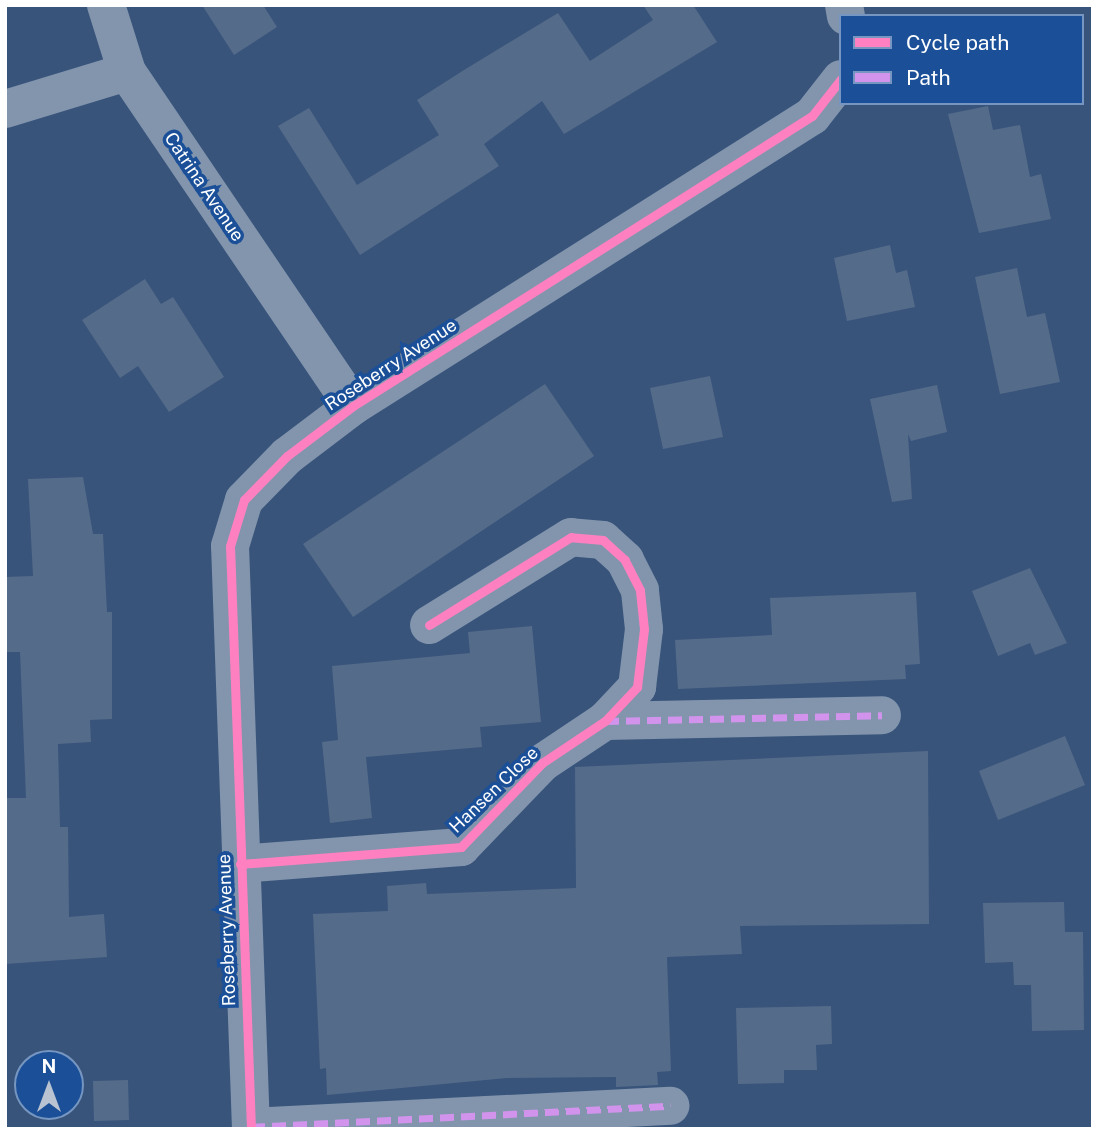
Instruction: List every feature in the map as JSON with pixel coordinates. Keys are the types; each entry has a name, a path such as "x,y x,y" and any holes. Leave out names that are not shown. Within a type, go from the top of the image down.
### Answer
{"street":[{"name":"Catrina Avenue","path":"106,5 127,72 353,406"},
{"path":"5,109 127,72"},
{"name":"Roseberry Avenue","path":"251,1128 230,546 244,500 287,456 353,406 812,116 839,82"},
{"name":"Hansen Close","path":"240,864 461,847 542,763 604,721 637,687 644,629 640,590 625,560 603,540 571,537 429,625"},
{"path":"604,721 882,715"},
{"path":"251,1128 670,1107"}],"building":[{"path":"202,5 263,5 277,27 234,55"},
{"path":"643,5 693,5 717,42 564,134 542,101 484,144 499,166 360,255 278,126 309,108 357,185 439,135 417,100 464,70 558,13 590,61 653,20"},
{"path":"988,106 993,130 1020,125 1030,177 1041,174 1051,219 979,233 948,114"},
{"path":"890,245 896,273 907,270 915,307 847,321 834,258"},
{"path":"1017,268 1027,317 1045,313 1060,382 1000,394 975,277"},
{"path":"145,279 161,304 173,297 224,377 169,412 138,366 120,378 82,320"},
{"path":"710,376 723,437 663,449 650,388"},
{"path":"545,384 594,456 353,617 303,544"},
{"path":"937,385 947,432 911,441 908,434 912,499 892,502 870,399"},
{"path":"83,477 93,534 103,534 107,612 112,612 112,719 90,720 91,742 58,744 60,827 68,827 69,917 104,914 107,957 5,964 5,798 26,798 20,652 5,652 5,577 33,576 28,479"},
{"path":"1030,568 1067,643 1035,655 1030,643 998,656 972,591"},
{"path":"916,592 920,664 905,665 906,679 678,689 675,640 772,635 770,598"},
{"path":"532,626 541,722 480,727 482,747 366,757 372,818 330,823 322,742 338,740 332,666 470,653 468,632"},
{"path":"1065,736 1085,785 998,820 979,771"},
{"path":"928,751 929,924 740,926 742,954 667,957 671,1071 657,1072 658,1085 616,1087 616,1077 507,1078 327,1095 326,1068 320,1069 313,914 388,911 387,886 426,883 427,894 576,888 575,767"},
{"path":"1064,902 1065,932 1083,932 1084,1030 1032,1031 1031,985 1014,985 1013,962 985,963 983,903"},
{"path":"831,1006 832,1044 816,1045 817,1070 784,1070 784,1083 738,1084 736,1008"},
{"path":"128,1080 129,1120 94,1121 93,1081"}],"marked path":[{"path":"605,721 882,715"},
{"path":"251,1127 670,1106"}],"cycle path":[{"path":"251,1129 230,546 244,500 287,456 353,406 812,116 839,82"},
{"path":"240,864 461,847 542,763 605,721 637,687 644,629 640,590 625,560 603,540 571,537 429,625"}]}
